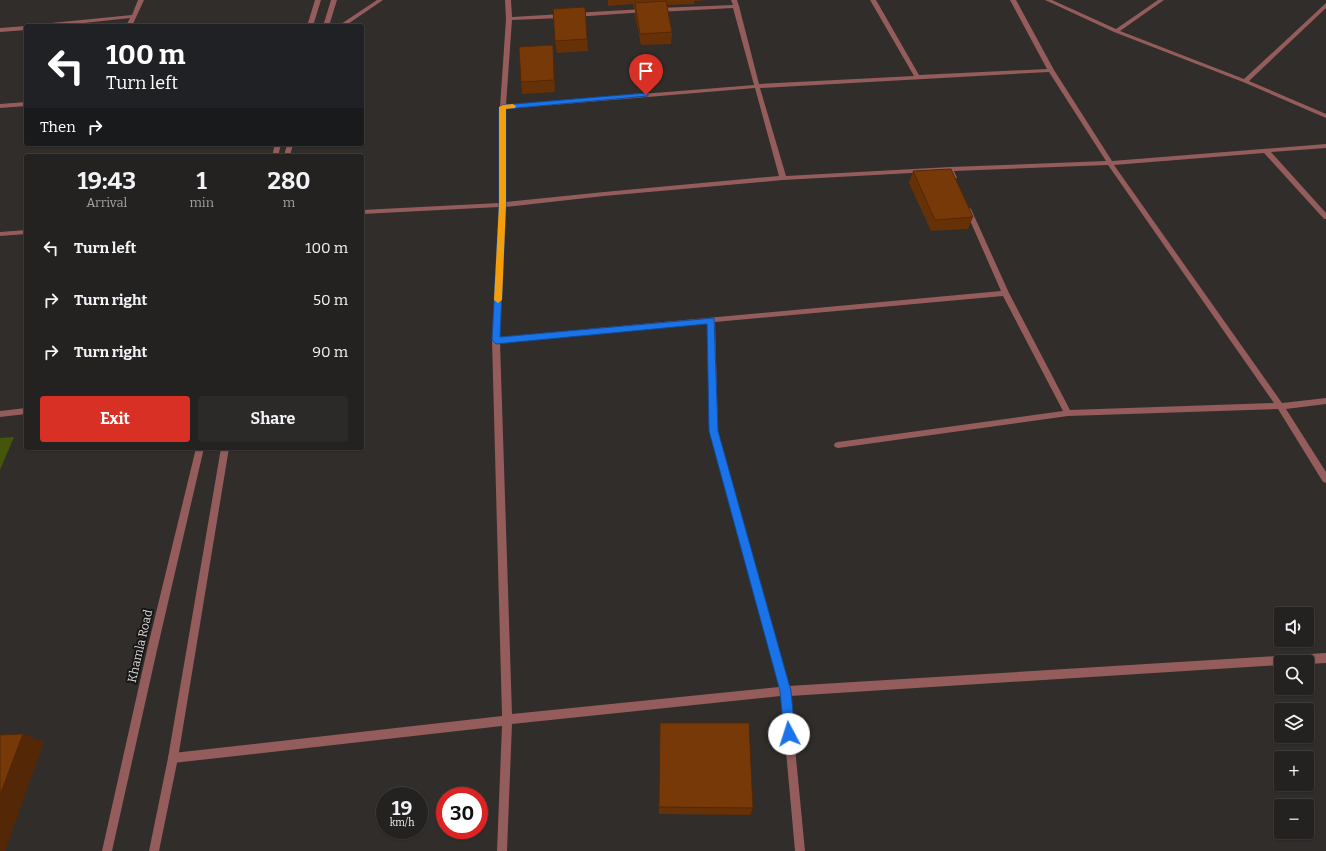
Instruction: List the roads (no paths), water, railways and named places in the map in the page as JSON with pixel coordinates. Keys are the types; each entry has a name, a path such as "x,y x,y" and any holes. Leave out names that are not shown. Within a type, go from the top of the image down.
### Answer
{"street":[{"path":"130,24 141,0"},
{"path":"311,24 318,0"},
{"path":"327,24 334,0"},
{"path":"345,24 380,0"},
{"path":"502,851 507,720 496,340 502,205 503,107 509,18 508,0"},
{"path":"872,0 917,77"},
{"path":"1013,0 1050,70 1110,162 1280,406 1326,479"},
{"path":"1048,0 1116,31 1245,81 1326,116"},
{"path":"1116,31 1161,0"},
{"path":"509,18 735,3 783,178"},
{"path":"1245,81 1326,5"},
{"path":"60,24 134,16"},
{"path":"0,30 24,28"},
{"path":"503,107 757,86 1050,70"},
{"path":"0,106 24,104"},
{"path":"364,212 502,205 783,178 1110,162 1326,146"},
{"path":"1266,151 1326,217"},
{"path":"950,169 956,184"},
{"path":"963,198 1005,293 1068,413"},
{"path":"0,234 24,232"},
{"path":"496,340 1005,293"},
{"path":"711,320 714,431 785,691 800,851"},
{"path":"838,444 1068,413 1280,406 1326,401"},
{"path":"0,414 24,411"},
{"name":"Khamla Road","path":"107,851 152,650 200,450"},
{"path":"154,851 173,758 225,450"},
{"path":"173,758 507,720 785,691 1326,658"}]}
